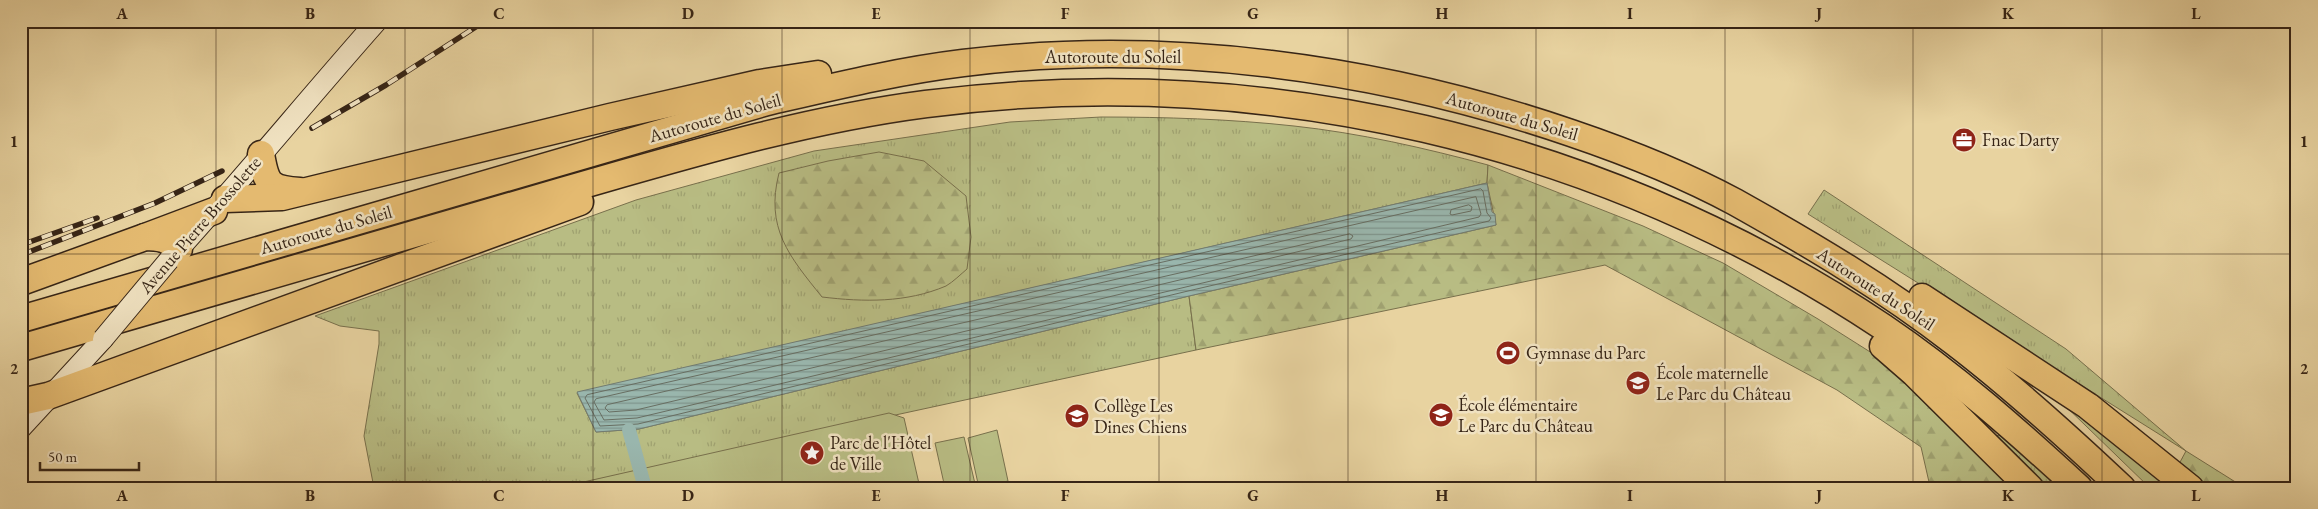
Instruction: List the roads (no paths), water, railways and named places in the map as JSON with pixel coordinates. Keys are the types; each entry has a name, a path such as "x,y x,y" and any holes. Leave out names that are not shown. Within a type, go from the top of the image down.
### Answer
{"highway":[{"name":"Autoroute du Soleil","path":"21,318 767,102 874,77 963,63 1076,55 1207,58 1296,68 1417,89 1536,121 1657,165 1733,201 1854,273 1945,335 2020,394 2122,488"},
{"path":"21,282 145,237 219,205 282,197 610,117 760,83 854,68 874,77"},
{"name":"Autoroute du Soleil","path":"21,348 672,160 805,126 869,112 992,96 1050,92 1150,92 1283,102 1408,124 1507,150 1617,188 1694,222 1768,258 1885,329 1945,372 2002,417 2079,488"},
{"path":"261,154 264,173 272,185 280,190 303,192"},
{"path":"21,402 48,396 578,202 657,176 672,160"},
{"path":"1733,201 1755,199 1894,279 2088,406 2190,488"},
{"path":"145,237 160,237 170,241 174,254"},
{"path":"1831,296 1832,308 1914,372 2030,488"}],"main road":[{"name":"Avenue Pierre Brossolette","path":"21,428 48,396 103,339 174,254 219,205 377,21"}],"water":[{"path":"1487,183 1496,225 1189,296 639,429 596,432 577,392"}],"waterway":[{"path":"629,430 645,488"}],"railway":[{"path":"312,128 386,85 485,21"},
{"path":"21,255 155,203 222,171"},
{"path":"21,245 97,218"}],"place":[{"name":"Fnac Darty","path":"1964,140"},
{"name":"Gymnase du Parc","path":"1508,353"},
{"name":"École maternelle Le Parc du Château","path":"1638,383"},
{"name":"École élémentaire Le Parc du Château","path":"1441,415"},
{"name":"Collège Les Dines Chiens","path":"1077,416"},
{"name":"Parc de l'Hôtel de Ville","path":"812,453"}]}
